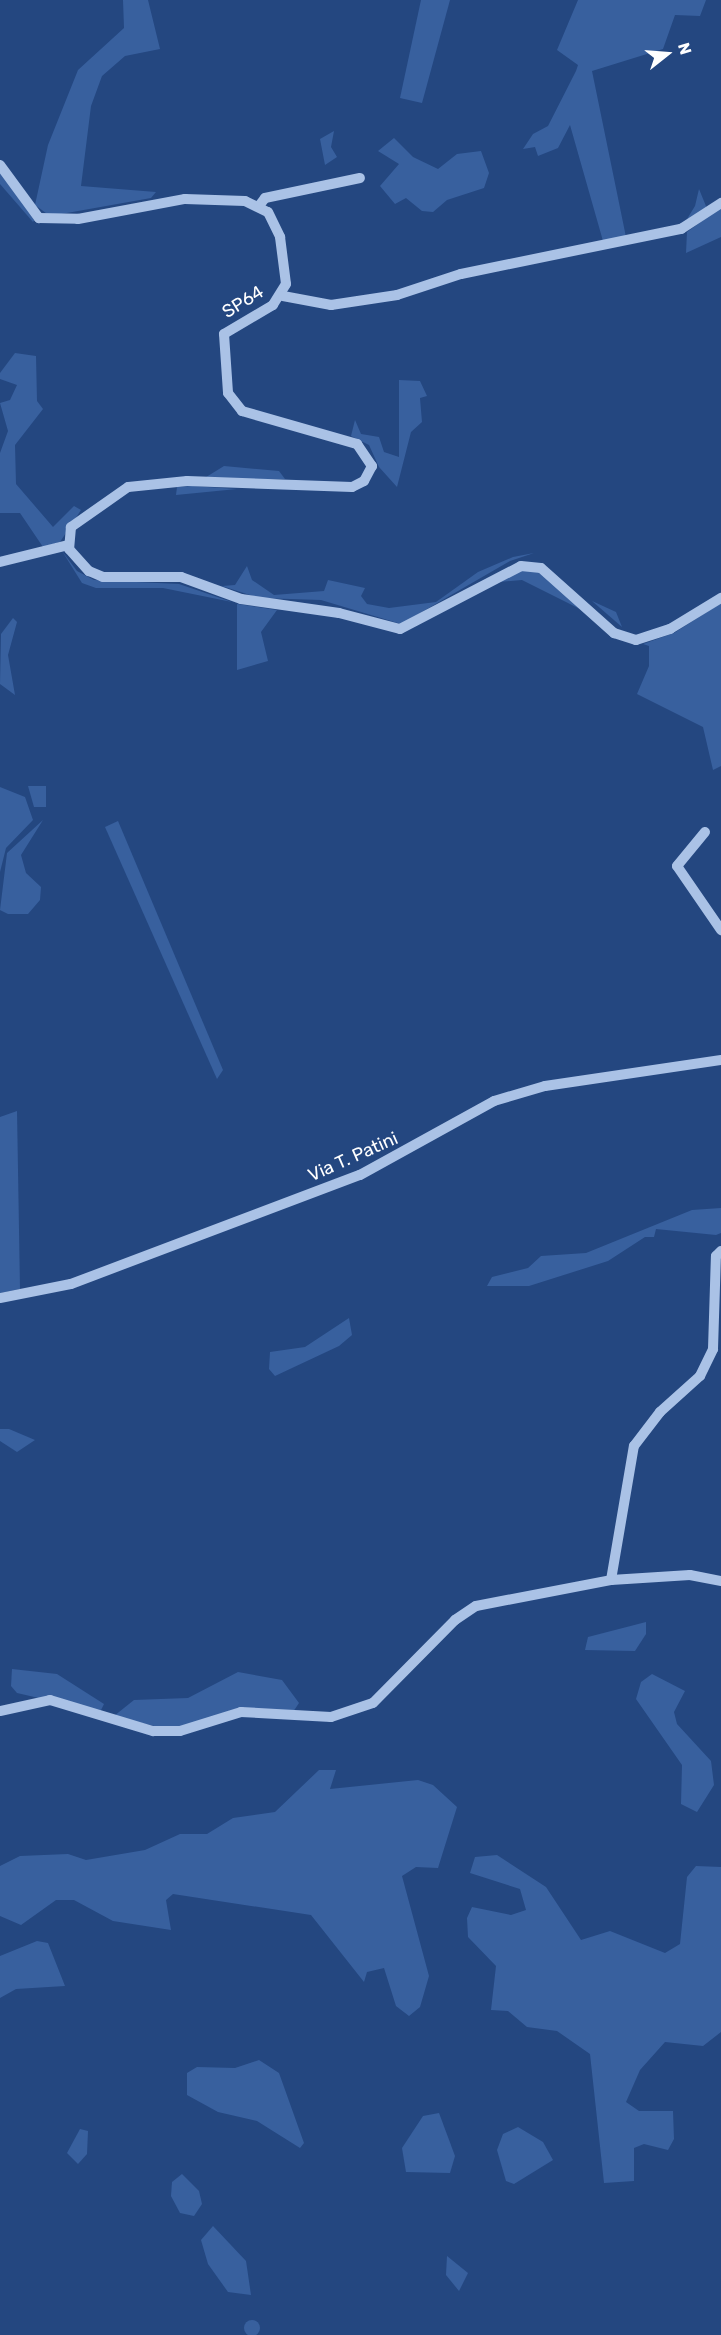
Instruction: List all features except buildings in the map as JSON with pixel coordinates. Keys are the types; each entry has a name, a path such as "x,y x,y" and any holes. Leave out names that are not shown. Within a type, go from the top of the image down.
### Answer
{"street":[{"path":"0,165 39,218 60,221 185,199 260,206 265,198 360,178"},
{"path":"283,296 331,305 397,295 461,274 681,229 721,203"},
{"name":"SP64","path":"68,545 78,518 115,493 160,481 352,487 364,481 372,466 364,448 242,411 228,393 224,334 283,296 287,274 280,237 260,206"},
{"path":"0,562 68,545 77,561 103,577 181,577 241,599 339,613 400,629 521,566 541,568 614,633 636,640 670,629 721,598"},
{"path":"705,832 677,866 721,930"},
{"name":"Via T. Patini","path":"0,1298 71,1284 360,1175 494,1101 545,1086 721,1060"},
{"path":"611,1580 634,1446 660,1412 700,1376 712,1348 716,1256 721,1251"},
{"path":"0,1711 50,1700 153,1731 180,1731 241,1712 331,1717 374,1703 455,1620 476,1606 611,1580 690,1575 721,1581"}],"shaded area":[{"path":"123,0 148,0 160,49 125,56 102,76 91,106 81,186 156,192 151,198 50,216 35,205 48,145 78,70 124,28"},
{"path":"421,0 450,0 422,103 400,98"},
{"path":"578,0 706,0 700,16 675,15 663,49 592,71 626,237 603,241 570,125 558,148 538,156 535,147 523,149 533,134 548,126 576,71 578,65 557,50"},
{"path":"334,131 331,147 337,157 325,165 320,139"},
{"path":"394,138 413,157 438,169 457,154 481,151 489,173 484,188 447,200 433,212 422,211 406,198 395,204 380,186 399,164 378,151"},
{"path":"0,168 35,219 33,222 0,184"},
{"path":"699,189 708,211 687,219 695,206"},
{"path":"721,207 721,237 686,253 687,232"},
{"path":"15,353 36,356 37,401 43,409 15,445 16,484 53,527 74,506 81,510 60,542 43,547 20,513 0,513 0,453 8,431 0,403 10,400 17,385 0,379 0,373"},
{"path":"399,380 420,381 427,396 420,398 422,422 411,432 397,487 379,467 369,445 351,436 355,420 361,434 379,437 384,452 399,457"},
{"path":"224,466 279,471 285,479 203,479"},
{"path":"192,486 237,489 176,495 177,487"},
{"path":"62,551 77,571 94,580 179,584 232,602 163,588 96,588 82,583"},
{"path":"534,553 510,561 401,624 321,600 259,598 222,586 235,585 247,566 252,580 274,595 324,591 328,580 365,588 361,596 367,604 389,608 436,602 478,572 513,557"},
{"path":"539,570 580,609 522,580 498,582 514,571"},
{"path":"592,601 616,612 622,627"},
{"path":"721,603 721,766 713,770 703,727 637,694 649,666 649,646 643,644 674,633"},
{"path":"237,604 277,610 261,632 268,661 237,670"},
{"path":"13,618 17,622 8,655 15,695 0,684 1,634"},
{"path":"28,786 46,786 46,807 34,807"},
{"path":"0,787 25,797 33,820 6,848 0,872"},
{"path":"43,820 21,855 26,873 41,887 40,900 28,914 8,914 0,910 7,853"},
{"path":"118,821 223,1070 217,1079 105,827"},
{"path":"17,1111 20,1289 0,1293 0,1117"},
{"path":"721,1208 721,1233 716,1235 656,1229 654,1237 645,1237 608,1261 529,1286 487,1286 492,1277 528,1268 541,1256 586,1253 692,1210"},
{"path":"349,1318 352,1335 339,1346 275,1376 269,1369 270,1352 305,1347"},
{"path":"0,1429 9,1429 35,1440 17,1452 0,1441"},
{"path":"646,1622 646,1634 635,1651 585,1650 588,1637"},
{"path":"12,1669 57,1674 104,1704 101,1710 82,1708 17,1693 11,1686"},
{"path":"238,1672 282,1680 299,1703 293,1712 249,1708 187,1726 154,1726 114,1716 134,1700 188,1698"},
{"path":"652,1674 685,1691 674,1712 677,1724 711,1761 714,1785 697,1812 681,1804 682,1765 636,1699 641,1682"},
{"path":"319,1770 336,1770 330,1789 418,1780 433,1785 457,1807 438,1868 416,1867 402,1876 429,1976 420,2007 409,2016 396,2006 384,1968 367,1972 364,1982 311,1915 173,1894 166,1900 171,1930 113,1921 74,1900 56,1900 21,1925 0,1916 0,1866 20,1856 68,1854 86,1860 145,1850 180,1834 207,1834 233,1818 275,1812"},
{"path":"497,1855 546,1887 581,1940 610,1931 665,1953 680,1944 687,1877 696,1866 721,1867 721,2032 703,2046 665,2042 640,2070 626,2102 639,2111 673,2111 674,2139 668,2150 644,2144 634,2148 634,2181 604,2183 590,2054 557,2031 527,2027 508,2011 491,2010 496,1966 468,1937 467,1918 472,1907 511,1915 526,1910 520,1889 470,1873 475,1857"},
{"path":"37,1941 48,1943 65,1986 16,1989 0,1998 0,1956"},
{"path":"259,2060 279,2073 304,2143 300,2148 257,2121 218,2112 187,2095 187,2073 197,2067 235,2068"},
{"path":"439,2113 455,2156 450,2173 406,2172 402,2148 423,2116"},
{"path":"518,2127 543,2142 553,2160 514,2184 506,2181 497,2150 503,2134"},
{"path":"80,2129 88,2131 87,2154 78,2164 67,2153"},
{"path":"182,2174 199,2191 202,2204 194,2216 180,2213 171,2196 172,2182"},
{"path":"213,2226 246,2261 251,2295 228,2292 208,2264 201,2240"},
{"path":"447,2256 468,2273 459,2291 446,2275"},
{"path":"252,2320 260,2328 252,2336 244,2328"}]}
